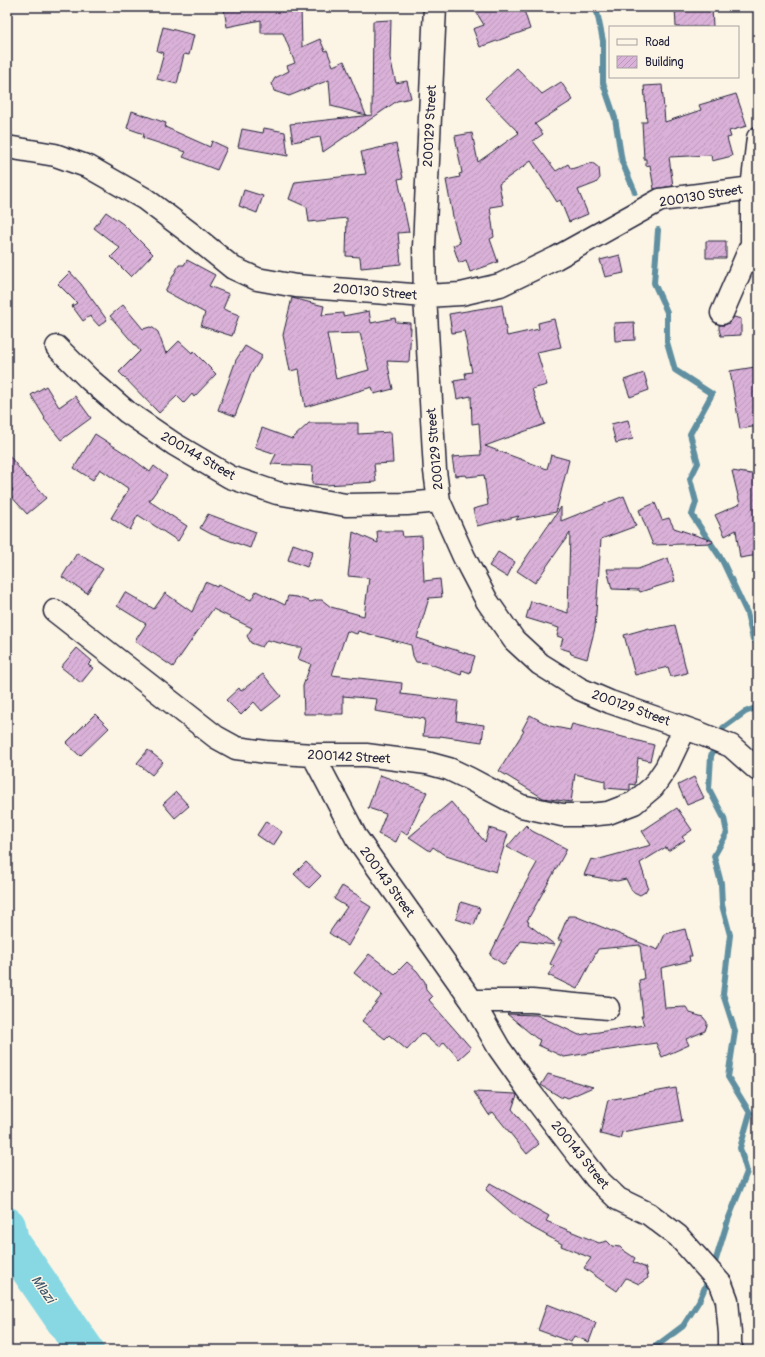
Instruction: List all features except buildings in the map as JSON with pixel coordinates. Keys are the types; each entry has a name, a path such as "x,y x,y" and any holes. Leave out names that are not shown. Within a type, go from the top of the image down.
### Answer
{"street":[{"name":"200129 Street","path":"435,7 424,248 425,296 435,471 439,501 464,557 487,601 514,640 540,664 580,689 610,702 731,746 758,770"},
{"path":"722,313 752,244 758,138"},
{"name":"200130 Street","path":"7,147 55,155 89,167 145,199 234,268 257,279 296,286 425,296 461,294 500,285 556,258 660,200 755,188"},
{"name":"200144 Street","path":"57,347 89,380 126,412 174,444 230,477 277,493 346,505 407,504 439,501"},
{"name":"200142 Street","path":"55,611 216,737 236,748 266,752 313,755 366,755 427,763 463,776 521,806 562,815 588,816 608,813 634,803 653,787 692,731"},
{"name":"200143 Street","path":"313,755 356,837 472,1001 503,1055 596,1178 618,1200 649,1214 678,1236 721,1284 727,1300 730,1344 732,1350"},
{"path":"472,1001 532,1001 608,1008"}],"waterway":[{"path":"596,7 603,41 603,83 615,118 622,162 635,192"},
{"path":"658,230 654,283 667,312 667,342 675,370 712,394 690,434 698,463 690,479 696,502 692,515 722,560 747,613 753,639 758,644"},
{"path":"713,1269 728,1220 747,1172 740,1148 750,1113 728,1077 735,1031 723,994 730,935 722,905 721,883 714,856 727,833 724,818 709,789 711,756 723,728 745,712 758,707"},
{"name":"Mlazi","path":"7,1226 10,1241 85,1350"},
{"path":"651,1350 683,1326 699,1301 709,1278"}]}
